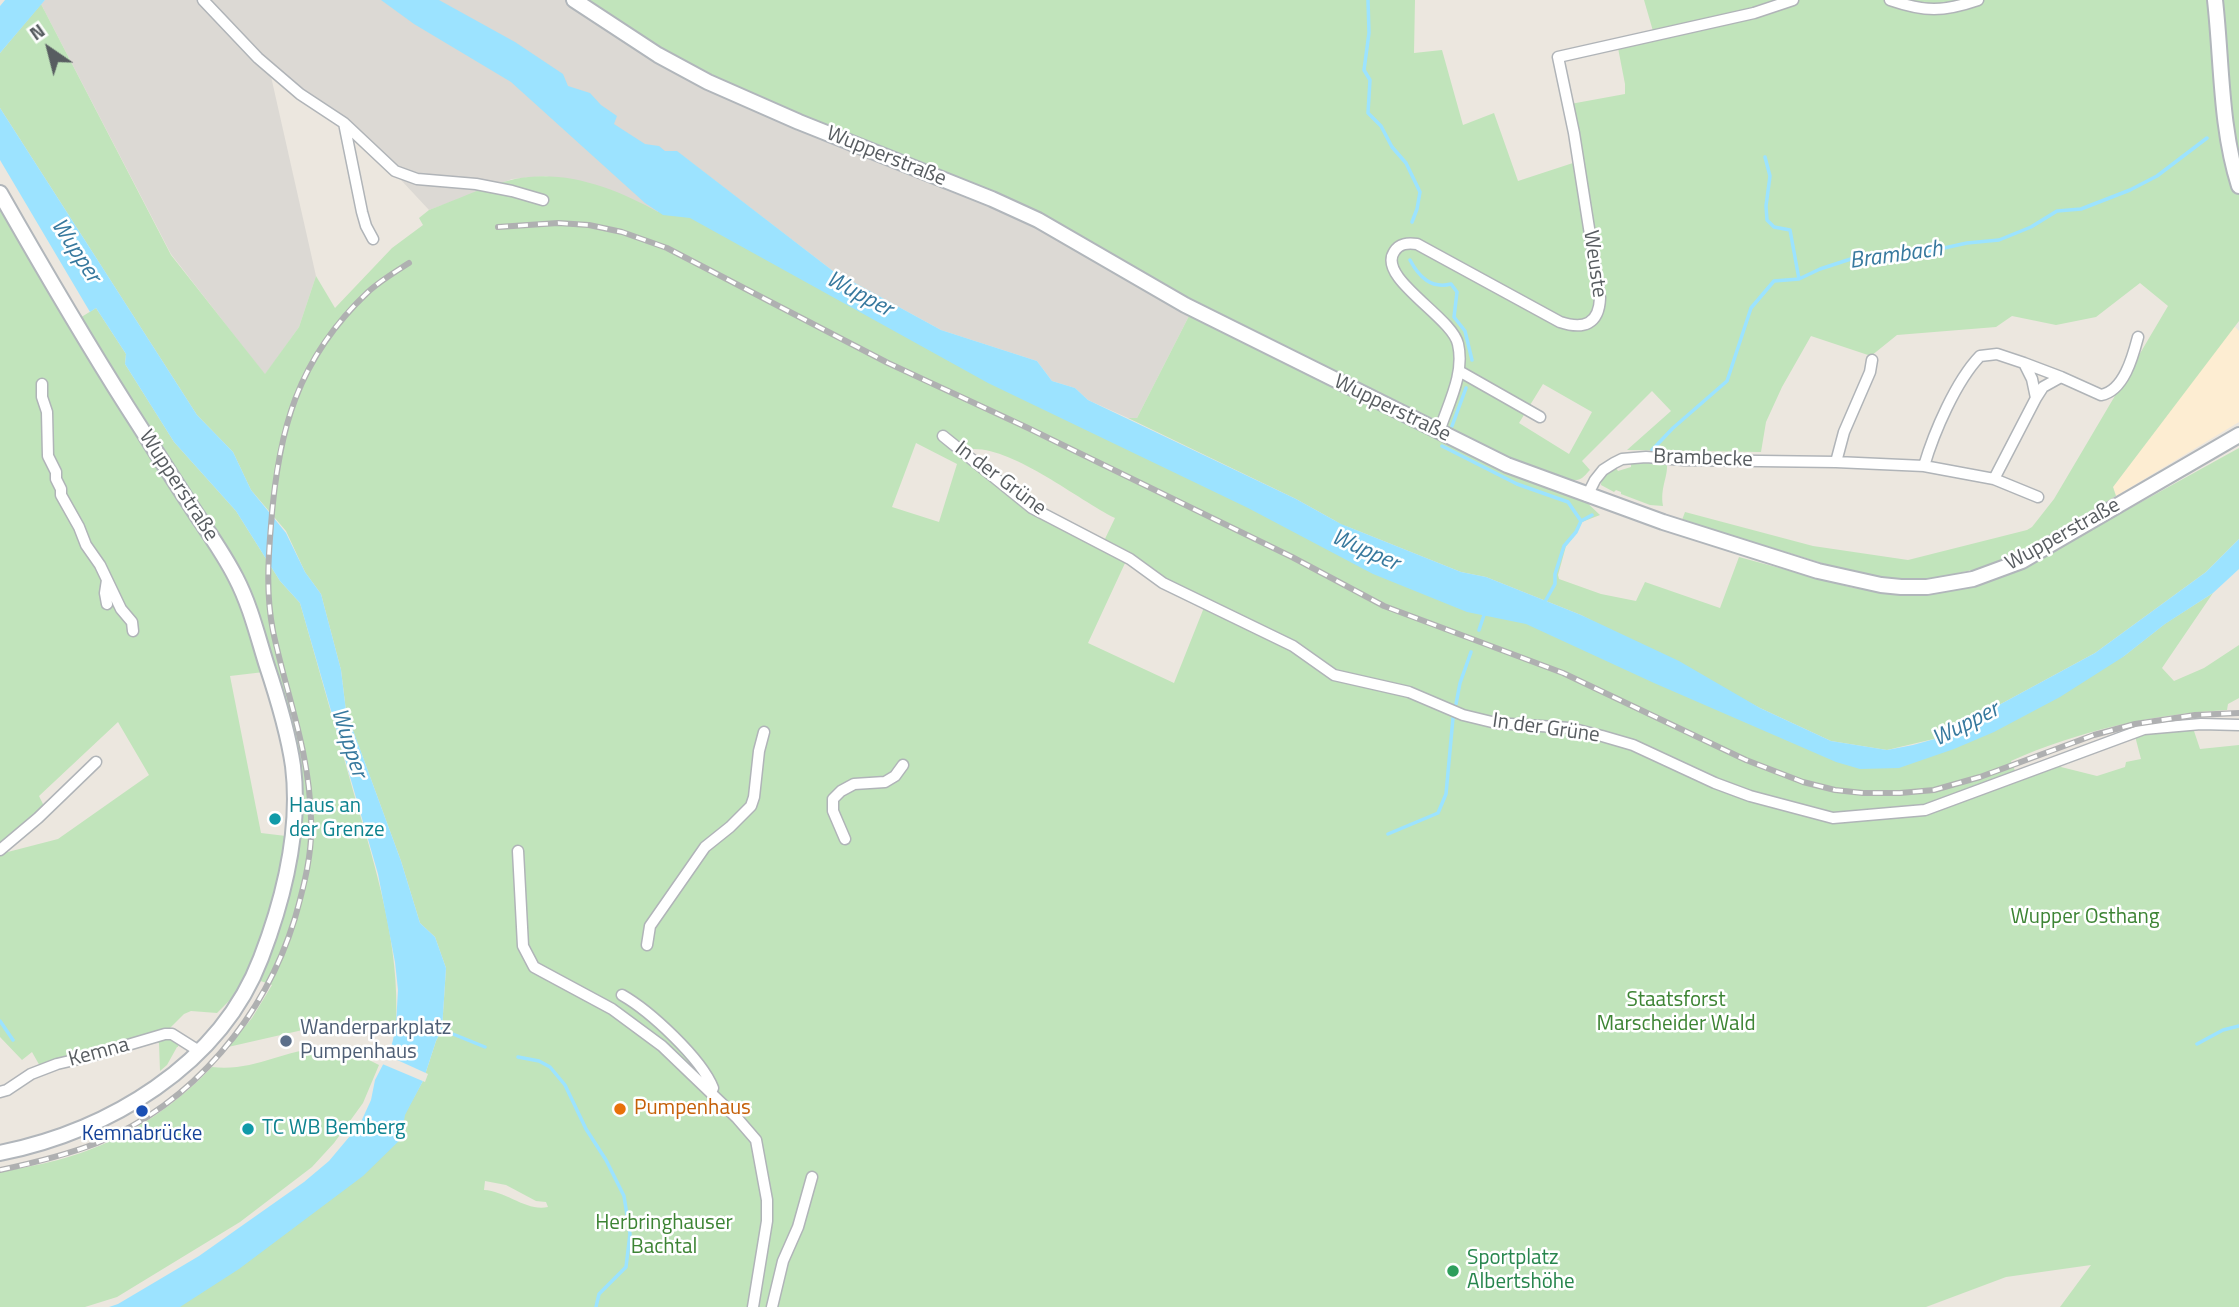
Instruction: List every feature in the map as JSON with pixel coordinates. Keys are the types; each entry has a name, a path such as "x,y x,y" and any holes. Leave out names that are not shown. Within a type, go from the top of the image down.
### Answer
{"main road":[{"name":"Wupperstraße","path":"574,0 657,55 708,82 799,122 992,198 1038,220 1185,305 1507,465 1587,496 1818,571 1881,585 1927,587 1973,579 2022,561 2239,435"},
{"path":"2216,0 2226,130 2239,186"},
{"name":"Wupperstraße","path":"0,193 89,347 236,578 255,628 284,725 292,763 295,803 285,879 271,933 252,980 222,1026 171,1076 140,1098 62,1136 0,1153"}],"street":[{"path":"203,0 258,58 290,85 344,123 395,171 417,179 476,184 543,200"},
{"name":"Weuste","path":"1439,432 1459,371 1458,341 1451,329 1404,284 1392,267 1391,257 1395,249 1401,244 1417,244 1548,316 1574,327 1587,324 1600,308 1600,298 1574,133 1558,57 1754,13 1793,0"},
{"path":"1890,0 1913,8 1940,10 1978,0"},
{"path":"344,123 364,219 373,239"},
{"path":"1924,466 1942,419 1973,363 1980,356 1997,354 2101,395 2108,394 2118,386 2133,356 2138,337"},
{"path":"1836,461 1844,432 1870,372 1872,360"},
{"path":"2024,363 2032,379 2036,398"},
{"path":"1459,371 1540,416"},
{"path":"1994,479 2043,387 2061,377"},
{"path":"42,384 42,397 47,412 49,461 56,472 61,495 121,608 132,622 133,632"},
{"name":"In der Grüne","path":"943,436 1032,508 1130,559 1163,583 1293,646 1334,675 1409,692 1463,715 1496,723 1570,729 1602,736 1633,745 1726,788 1833,818 1926,810 2144,729 2239,724"},
{"name":"Brambecke","path":"1587,496 1603,470 1622,459 1646,457 1684,460 1836,461 1924,466 1994,479 2038,497"},
{"path":"107,580 107,604"},
{"path":"647,945 650,926 705,847 751,806 764,732"},
{"path":"0,850 96,762"},
{"path":"845,839 833,811 833,799 854,784 885,782 895,776 903,765"},
{"path":"517,851 523,946 534,967 612,1009 662,1046 737,1118 756,1140 767,1200 753,1307"},
{"path":"622,995 640,1005 682,1047 710,1081 713,1088 711,1093"},
{"name":"Kemna","path":"0,1092 31,1074 57,1064 87,1058 165,1034 172,1034 199,1051"},
{"path":"772,1307 783,1261 798,1227 812,1177"}],"shaded area":[{"path":"45,0 565,0 656,60 1035,226 1190,314 1137,418 1128,418 1088,400 1075,388 1052,381 1037,361 941,330 833,271 684,157 663,215 546,176 512,179 429,210 345,120 270,72 316,276 299,327 265,375 171,254 41,4"},
{"path":"2234,326 2239,331 2239,422 2116,496 2113,487"}],"green space":[{"path":"589,0 1415,0 1414,53 1442,50 1463,125 1494,113 1518,181 1576,162 1565,105 1625,94 1618,48 1655,38 1644,0 2239,0 2239,321 2113,487 2116,496 2026,550 1981,568 1931,579 1903,580 1861,575 1682,520 1685,512 1813,546 1908,560 2027,530 2054,499 2168,306 2140,283 2096,317 2056,325 2012,316 1996,327 1897,335 1871,356 1811,336 1766,422 1761,452 1627,450 1671,411 1652,391 1582,461 1590,470 1578,480 1569,480 1509,460 1156,282 713,75 661,48","holes":["1543,384 1592,412 1569,454 1519,423"]},
{"name":"Staatsforst Marscheider Wald","path":"41,4 171,255 265,374 299,327 316,276 335,308 392,248 423,225 419,218 429,210 515,179 552,177 607,188 658,212 667,184 806,277 1818,744 1898,757 2124,656 2166,623 2213,593 2162,668 2174,681 2204,668 2239,645 2239,698 2228,704 2227,710 2171,715 2116,726 2036,750 2011,761 2019,780 2060,764 2061,767 2097,776 2125,767 2126,762 2141,759 2135,736 2193,728 2200,749 2239,745 2239,1307 2060,1307 2091,1265 2006,1277 1926,1307 170,1307 401,1139 404,1115 423,1081 442,1029 446,968 435,937 420,923 401,861 346,711 341,670 321,594 305,572 286,531 251,490 233,452 197,415 0,108 0,53","holes":["916,443 957,464 939,522 892,507","972,449 1006,456 1115,518 1103,543 1033,508 966,453","1126,561 1205,605 1174,683 1088,643","485,1181 506,1185 536,1201 546,1202 548,1207 532,1207 484,1190"]},
{"path":"0,191 75,321 96,308 126,354 125,364 174,442 236,511 280,581 300,603 385,908 394,965 396,1024 365,1021 307,1029 228,1047 252,1018 272,985 252,978 217,1013 191,1011 184,1014 166,1032 41,1068 32,1052 22,1060 0,1037 0,854 58,839 149,775 118,722 39,796 46,810 0,849","holes":["264,672 288,766 286,836 261,833 230,676"]},
{"path":"1190,314 1514,476 1581,497 1600,515 1582,522 1566,546 1558,575 1559,579 1601,594 1636,601 1645,582 1720,608 1739,557 1853,588 1902,592 2029,564 2239,448 2239,539 2206,572 2095,653 1938,738 1887,750 1831,741 1760,708 1581,615 1486,577 1461,572 1341,524 1296,499 1128,418 1137,418"},
{"path":"1631,461 1667,463 1662,493 1663,506 1650,505 1601,485 1602,479 1608,473 1616,468 1618,471 1631,467"},
{"path":"170,1037 178,1043 178,1047 160,1071 159,1043 154,1041"},
{"path":"322,1048 345,1048 379,1065 363,1103 334,1143 312,1167 240,1222 117,1297 85,1307 0,1307 0,1172 58,1160 122,1135 161,1112 212,1067 255,1064"}],"water":[{"path":"5,0 45,0 0,53 0,6"},
{"name":"Wupper","path":"381,0 439,0 515,42 563,74 568,86 590,93 617,116 614,124 645,144 659,146 665,151 677,151 833,271 941,330 1037,361 1052,381 1075,388 1088,400 1296,499 1341,524 1461,572 1486,577 1581,615 1679,661 1760,708 1831,741 1887,750 1938,738 2095,653 2206,572 2239,539 2239,569 2213,593 2165,624 2123,657 2060,697 1994,732 1899,768 1860,769 1836,762 1526,624 1467,612 1373,574 1248,508 988,383 690,218 663,215 645,203 511,82 414,24"},
{"name":"Wupper","path":"0,108 197,415 233,452 251,490 286,533 305,572 321,594 341,670 346,711 401,861 420,923 435,937 446,968 442,1029 423,1081 405,1115 401,1139 363,1176 239,1269 180,1307 109,1307 199,1256 304,1182 329,1161 360,1124 371,1100 375,1080 393,1040 398,990 395,962 378,874 300,603 280,581 236,511 174,442 125,364 126,354 96,308 90,312 0,160"}],"pier":[{"path":"384,1054 428,1074 425,1082 380,1063"}],"waterway":[{"path":"1368,0 1369,33 1364,70 1370,80 1368,113 1381,126 1392,147 1406,163 1420,192 1412,222"},
{"name":"Brambach","path":"1652,450 1727,381 1751,308 1774,281 1799,279 1860,256 1867,263 1967,243 1999,240 2031,227 2057,211 2081,209 2130,190 2157,176 2207,138"},
{"path":"1765,157 1770,176 1767,220 1774,227 1790,230 1799,279"},
{"path":"1410,260 1426,280 1437,285 1451,284 1457,292 1454,317 1465,331 1472,360"},
{"path":"1452,426 1466,388"},
{"path":"1442,446 1517,484 1568,502 1581,521"},
{"name":"Brambach","path":"1543,605 1555,584 1555,574 1564,546 1581,521 1592,515"},
{"path":"1479,630 1485,612"},
{"path":"1456,704 1471,652"},
{"path":"1388,834 1438,813 1446,794 1453,718"},
{"path":"0,1021 13,1040"},
{"path":"2197,1044 2223,1030 2239,1026"},
{"path":"438,1028 485,1047"},
{"path":"518,1057 539,1061 550,1067 565,1085 586,1129 606,1160 624,1196 630,1234 626,1267 599,1294 596,1307"}],"railway":[{"path":"498,227 558,223 589,225 622,232 667,248 888,363 1292,557 1384,606 1563,673 1746,760 1803,782 1863,793 1934,790 1980,777 2094,735 2135,724 2195,715 2239,713"},
{"path":"0,1170 97,1143 132,1126 165,1105 221,1052 245,1022 282,954 305,881 311,831 306,769 269,604 270,538 279,458 296,398 324,343 368,292 409,263"}],"place":[{"name":"Haus an der Grenze","path":"275,819"},
{"name":"Wanderparkplatz Pumpenhaus","path":"286,1041"},
{"name":"Pumpenhaus","path":"620,1109"},
{"name":"Kemnabrücke","path":"142,1111"},
{"name":"TC WB Bemberg","path":"248,1129"},
{"name":"Sportplatz Albertshöhe","path":"1453,1271"}],"park label":[{"name":"Wupper Osthang","path":"2085,918"},
{"name":"Herbringhauser Bachtal","path":"664,1236"}]}
